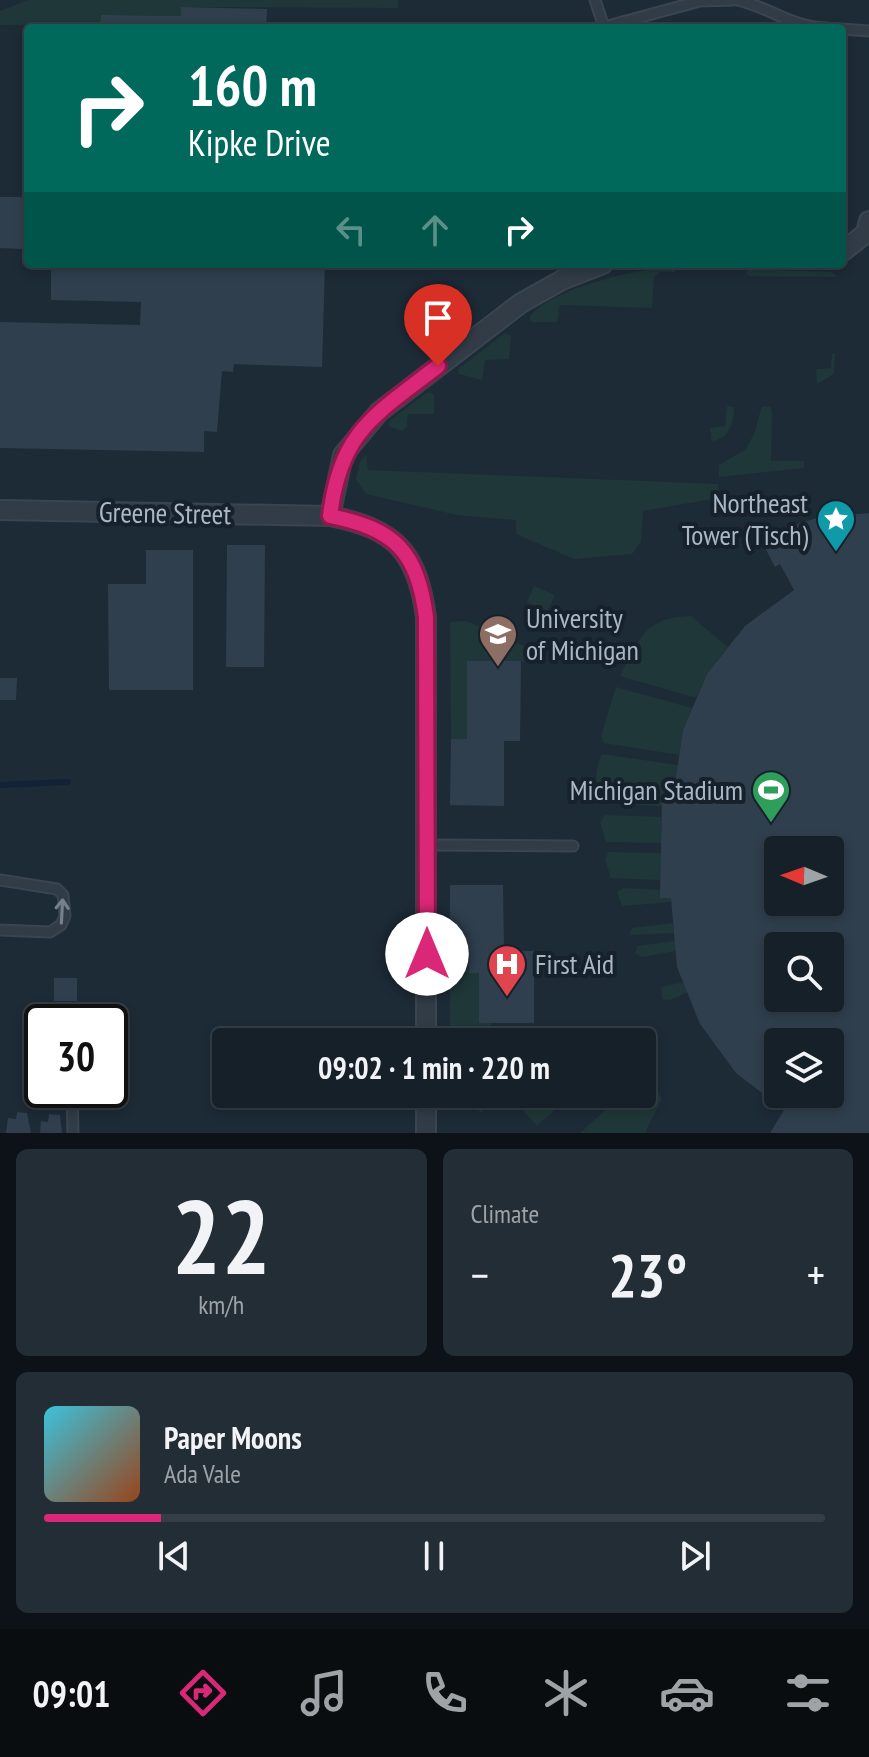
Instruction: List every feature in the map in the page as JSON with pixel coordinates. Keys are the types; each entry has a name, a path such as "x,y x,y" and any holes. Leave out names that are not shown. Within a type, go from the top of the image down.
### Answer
{"street":[{"path":"846,249 866,233 869,221"},
{"path":"330,516 343,455 379,412 521,303 564,279 593,268"},
{"name":"Greene Street","path":"0,510 330,516 375,527 393,539 412,563 422,589 426,617 426,1028"},
{"path":"426,1108 426,1133"}],"lane":[{"path":"595,0 603,24"},
{"path":"615,24 700,1 735,0 757,2 797,24"},
{"path":"846,29 869,31"},
{"path":"427,845 573,846"},
{"path":"0,880 57,889 63,895 65,916 61,925 50,932 0,930"},
{"path":"72,1108 73,1133"}],"green space":[{"path":"28,0 398,0 398,8 182,7 181,16 101,15 100,24 0,25 0,11"},
{"path":"675,268 675,272 660,272 654,277 652,308 560,305 557,322 532,322 529,318 539,307 574,289 641,271"},
{"path":"750,269 832,272 837,277 749,276 746,272"},
{"path":"505,333 511,336 509,359 485,360 482,380 459,374 458,369"},
{"path":"835,353 834,374 817,384 816,369 831,368 832,354"},
{"path":"428,392 434,394 434,414 408,414 407,426 402,431 388,426 390,420"},
{"path":"727,406 734,407 729,430 722,438 711,441 710,428 725,426"},
{"path":"762,406 770,407 772,411 771,461 804,461 804,468 719,477 719,465 746,449"},
{"path":"366,454 368,470 718,484 718,498 643,511 641,542 632,554 574,559 516,534 516,520 457,515 366,494 356,479 360,462"},
{"path":"534,586 555,595 548,611 527,602"},
{"path":"691,616 728,647 707,674 696,698 620,676 645,632 663,621"},
{"path":"467,621 542,654 542,658 539,662 467,661 467,739 451,739 450,622"},
{"path":"616,687 692,708 683,730 679,755 604,743 601,736"},
{"path":"602,754 678,765 673,797 662,797 662,806 602,804 596,779"},
{"path":"605,815 661,817 661,843 606,842 600,822"},
{"path":"608,852 661,853 661,880 611,878 605,860"},
{"path":"623,888 661,890 671,898 671,902 622,906 617,892"},
{"path":"673,923 674,933 630,935 632,928"},
{"path":"675,941 676,951 642,957 635,954 637,946"},
{"path":"469,951 469,973 479,973 479,1023 491,1023 491,1028 450,1028 450,952"},
{"path":"684,982 688,992 670,1000 662,999 661,987"},
{"path":"656,1088 662,1099 645,1133 580,1133 608,1108 656,1108"},
{"path":"521,1108 557,1108 537,1126"}],"building":[{"path":"181,7 267,9 266,24 100,24 101,15 181,16"},
{"path":"32,22 100,24 32,24"},
{"path":"0,197 24,197 22,249 0,248"},
{"path":"51,268 325,268 322,367 234,364 233,372 222,371 217,432 204,431 204,452 0,448 0,322 140,325 141,302 51,300"},
{"name":"Michigan Stadium","path":"869,513 869,1133 770,1133 784,1110 781,1108 844,1108 844,1028 764,1028 764,1095 736,1073 700,1024 677,967 671,898 660,898 662,797 673,797 683,730 707,674 745,626 794,590 780,564 775,567 759,536 820,517"},
{"path":"227,545 265,545 264,667 226,667"},
{"path":"146,550 193,550 193,690 109,690 108,584 146,584"},
{"path":"467,661 521,661 520,741 504,741 504,806 450,805 451,739 467,739"},
{"path":"0,678 17,678 16,700 0,700"},
{"path":"450,885 503,885 504,951 534,951 534,1023 479,1023 479,973 469,973 469,951 450,952"},
{"path":"54,978 77,978 77,1001 54,1001"},
{"path":"17,1112 27,1113 31,1133 6,1133 8,1118 16,1119"},
{"path":"49,1114 60,1115 62,1133 40,1133 41,1121 48,1122"}],"waterway":[{"path":"0,785 68,782"}],"place":[{"name":"Northeast Tower (Tisch)","path":"836,553"},
{"name":"University of Michigan","path":"498,668"},
{"name":"Michigan Stadium","path":"771,824"},
{"name":"First Aid","path":"507,998"}],"route":[{"path":"427,954 426,617 422,589 412,563 393,539 375,527 330,516 343,455 379,412 438,366"}]}
